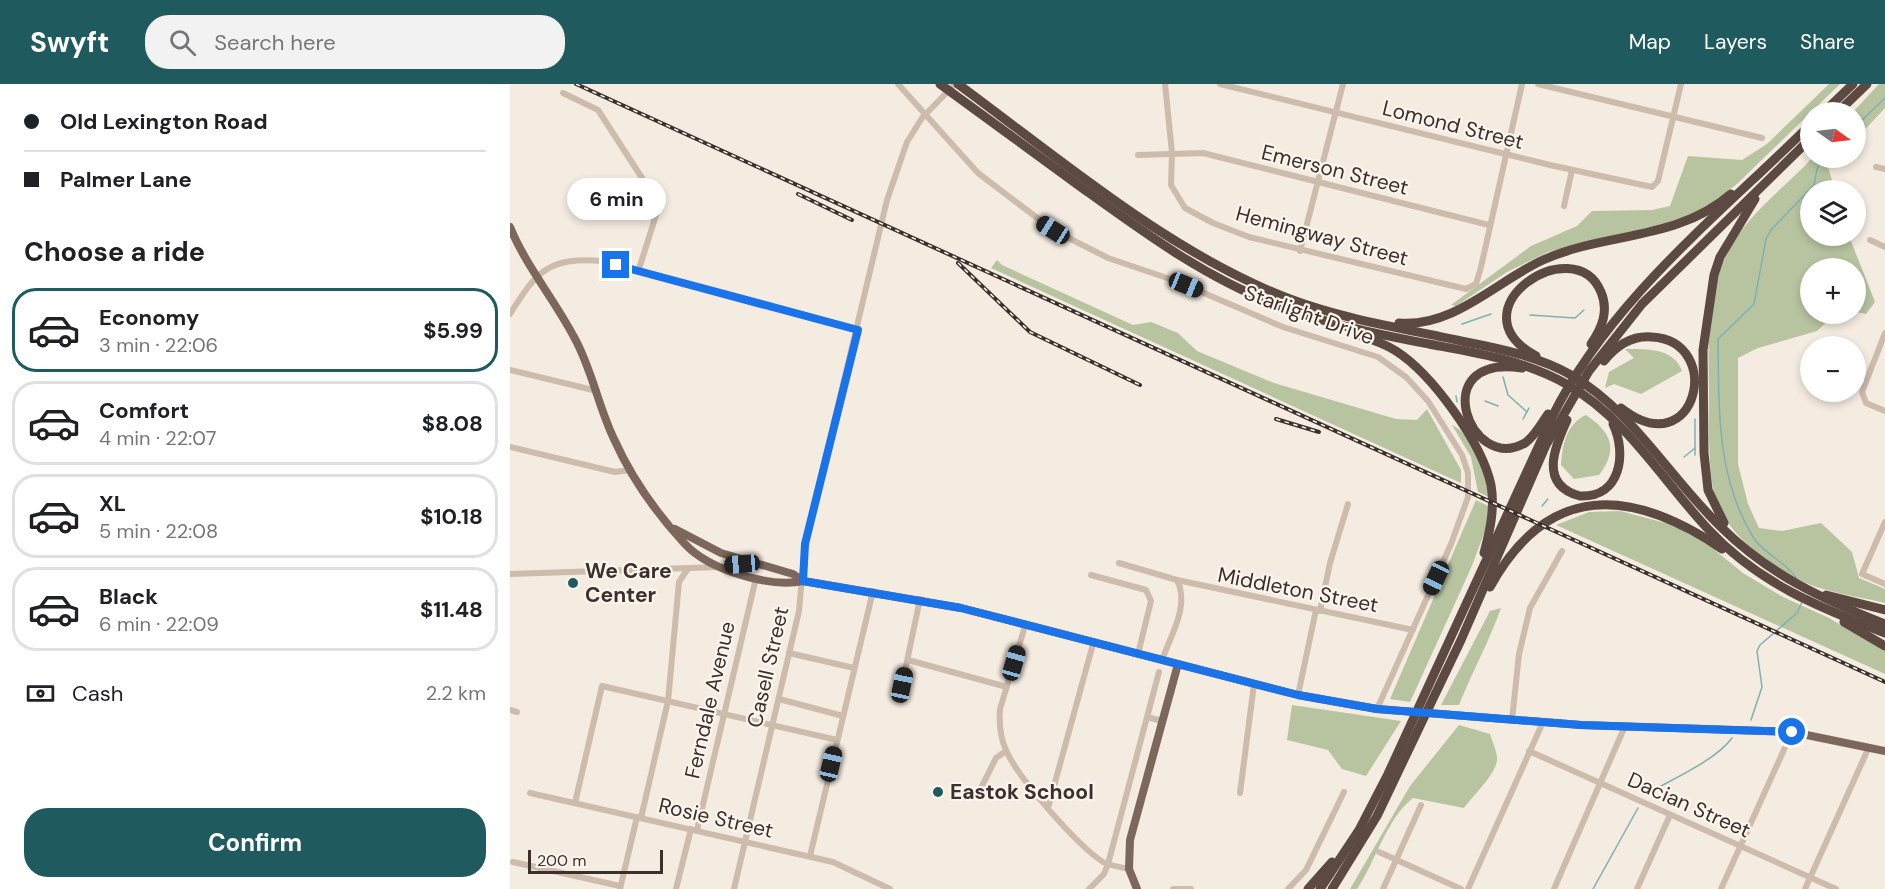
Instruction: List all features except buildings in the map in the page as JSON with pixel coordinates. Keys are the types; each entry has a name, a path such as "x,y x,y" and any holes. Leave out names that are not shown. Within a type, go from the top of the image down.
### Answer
{"highway":[{"path":"940,84 1178,256 1242,290 1396,351 1418,369 1465,429 1486,467 1493,502 1491,523 1476,582"},
{"path":"957,84 1133,212 1210,262 1289,299 1353,317 1496,348 1544,368"},
{"path":"1834,102 1853,84"},
{"path":"1848,102 1867,84"},
{"path":"1800,135 1663,266 1615,321 1586,367 1559,404 1528,440 1514,447 1502,447 1490,443 1478,435 1470,423 1464,399 1469,383 1476,375 1491,369 1559,368 1596,397 1631,424 1719,526 1765,567 1795,584 1885,624"},
{"path":"1332,889 1377,816 1461,639 1546,445 1569,407 1586,367 1642,304 1800,149"},
{"path":"1353,317 1402,323 1435,318 1464,307 1545,259 1690,221 1713,208 1780,156"},
{"path":"1735,540 1718,514 1708,490 1704,453 1703,350 1713,275 1720,258 1762,187"},
{"path":"1570,269 1594,281 1605,303 1602,324 1582,356 1586,367 1602,363 1624,343 1650,336 1669,342 1681,350 1695,375 1696,387 1689,406 1681,416 1664,423 1638,419 1553,377 1512,335 1508,323 1509,305 1518,289 1529,280 1550,271 1570,269"},
{"path":"1297,312 1374,333 1544,368"},
{"path":"1596,397 1709,531 1766,578"},
{"path":"1320,889 1359,830 1388,774 1559,404"},
{"path":"1569,407 1568,419 1554,450 1552,467 1560,485 1576,495 1590,495 1602,491 1617,472 1622,448 1610,416"},
{"path":"1461,639 1495,579 1515,550 1545,522 1575,508 1614,505 1636,507 1660,515 1701,534 1799,598 1885,633"},
{"path":"1817,594 1885,610"},
{"path":"1821,608 1885,646"},
{"path":"1308,889 1359,830"}],"main road":[{"path":"510,227 536,276 575,338 613,437 630,470 693,551 722,567 756,578 789,584 803,581 920,599 1298,695 1377,709 1543,722 1792,732 1885,751"},
{"path":"674,528 721,553 793,574 803,581"},
{"path":"722,567 760,565"},
{"path":"1137,889 1130,869 1132,828 1178,664"}],"street":[{"name":"Starlight Drive","path":"898,84 978,173 1053,230 1108,258 1176,281 1283,327 1372,354 1397,369 1418,388 1462,455 1468,473 1469,492 1463,515 1377,709"},
{"name":"Casell Street","path":"734,889 789,653 803,581 805,544 893,180 907,142 926,114 957,84"},
{"name":"Hemingway Street","path":"1165,84 1172,153 1171,185 1185,208 1222,227 1300,251 1453,288 1466,289 1474,286 1481,267 1489,225"},
{"name":"Lomond Street","path":"1220,84 1572,170 1652,186 1658,181 1673,117"},
{"path":"1300,251 1343,84"},
{"path":"1489,225 1522,84"},
{"path":"1538,84 1762,138"},
{"path":"1673,117 1681,84"},
{"path":"563,93 598,110 655,198 657,212 638,272"},
{"name":"Emerson Street","path":"1138,155 1203,153 1489,225"},
{"path":"1876,167 1885,169"},
{"path":"1564,206 1572,170"},
{"path":"1870,240 1885,247"},
{"path":"510,314 536,276 560,263 581,259 602,261 858,330"},
{"path":"1885,333 1862,392 1866,403 1885,411"},
{"path":"510,370 597,391"},
{"path":"510,447 615,472 630,470"},
{"path":"1298,695 1330,563 1348,504"},
{"path":"1885,522 1862,574 1885,584"},
{"path":"1512,720 1520,654 1530,608 1562,551"},
{"name":"Middleton Street","path":"1119,563 1177,580 1413,630"},
{"path":"510,574 687,570 722,567"},
{"path":"666,570 672,572 680,582"},
{"path":"513,862 620,887 668,701 680,582 687,570"},
{"path":"1091,575 1146,590 1151,601 1138,654"},
{"name":"Ferndale Avenue","path":"676,889 724,714 756,578"},
{"path":"1162,660 1181,607 1183,592 1177,580"},
{"path":"810,856 873,591"},
{"path":"902,685 920,599"},
{"path":"1025,626 999,722 1006,751 1037,796 1092,853 1108,864 1130,869"},
{"path":"1048,808 1093,644"},
{"path":"789,653 854,668"},
{"path":"908,660 1007,687"},
{"path":"1089,889 1104,874 1108,864 1159,672"},
{"path":"1240,793 1254,684"},
{"path":"575,802 602,686 837,740"},
{"path":"779,699 843,716"},
{"path":"1147,717 1162,721"},
{"path":"1468,889 1543,722"},
{"path":"1554,889 1624,726"},
{"path":"1721,889 1792,732"},
{"path":"1805,889 1869,747"},
{"path":"978,794 996,758 1006,751"},
{"name":"Dacian Street","path":"1529,751 1836,889"},
{"path":"1288,889 1306,870 1344,792"},
{"name":"Rosie Street","path":"530,793 810,856 843,865 890,889"},
{"path":"1383,889 1421,805"},
{"path":"1637,889 1670,815"},
{"path":"1379,852 1461,889"},
{"path":"1173,889 1191,889"}],"green space":[{"path":"1829,84 1840,84 1821,102 1810,102"},
{"path":"1879,84 1885,84 1885,108 1866,128 1866,102 1862,102"},
{"path":"1800,112 1800,123 1738,183 1708,207 1682,219 1548,252 1507,272 1456,306 1451,305 1531,246 1577,226 1592,211 1652,210 1670,206 1688,156 1742,160 1767,144"},
{"path":"1803,168 1828,168 1832,180 1800,180 1800,246 1853,246 1858,258 1800,258 1800,324 1824,324 1817,331 1758,348 1738,358 1738,464 1748,504 1759,528 1782,531 1821,523 1852,552 1859,578 1885,589 1885,603 1823,589 1790,575 1772,564 1741,538 1728,522 1718,506 1713,489 1709,440 1709,339 1715,287 1726,256 1744,227"},
{"path":"997,260 1002,265 1133,325 1151,322 1178,333 1197,351 1274,383 1396,419 1417,420 1427,409 1461,470 1461,483 991,268"},
{"path":"1866,279 1875,302 1866,314"},
{"path":"1625,349 1659,351 1673,358 1682,371 1641,394 1614,384 1605,388 1609,372 1634,358"},
{"path":"1586,415 1595,421 1606,435 1610,449 1609,457 1599,475 1574,479 1561,465 1563,450 1566,436 1574,424"},
{"path":"1452,425 1466,437 1472,446 1485,478 1489,497 1478,492 1471,457"},
{"path":"1476,500 1488,506 1487,526 1471,568 1410,702 1390,699"},
{"path":"1620,511 1673,525 1711,547 1743,573 1783,597 1829,618 1885,651 1885,674 1556,525 1589,512"},
{"path":"1501,608 1459,705 1441,705 1490,611"},
{"path":"1292,705 1401,721 1366,776 1342,769 1328,750 1287,740"},
{"path":"1459,725 1490,734 1497,763 1490,776 1464,808 1413,798 1388,829 1357,889 1350,889 1410,786"}],"waterway":[{"path":"1866,116 1885,98"},
{"path":"1796,578 1757,543 1741,514 1732,490 1722,441 1718,339 1754,304 1766,239 1771,230 1814,185 1818,168"},
{"path":"1530,315 1575,318 1584,310"},
{"path":"1462,324 1491,314"},
{"path":"1503,377 1508,395 1527,412"},
{"path":"1456,396 1457,402"},
{"path":"1485,401 1498,406"},
{"path":"1523,419 1529,408"},
{"path":"1695,419 1695,455"},
{"path":"1684,457 1695,448"},
{"path":"1542,506 1548,499"},
{"path":"1751,720 1762,687 1757,651 1760,645 1797,613 1802,602"},
{"path":"1648,793 1716,754 1732,738"},
{"path":"1593,889 1638,808"}],"railway":[{"path":"576,84 1885,682"},
{"path":"798,194 852,220"},
{"path":"958,263 1030,332 1140,385"},
{"path":"1276,419 1319,432"}],"place":[{"name":"We Care Center","path":"573,583"},
{"name":"Eastok School","path":"938,792"}],"route":[{"path":"616,265 858,330 805,544 803,581 920,599 961,608 1093,644 1298,695 1377,709 1581,725 1792,732"}]}
